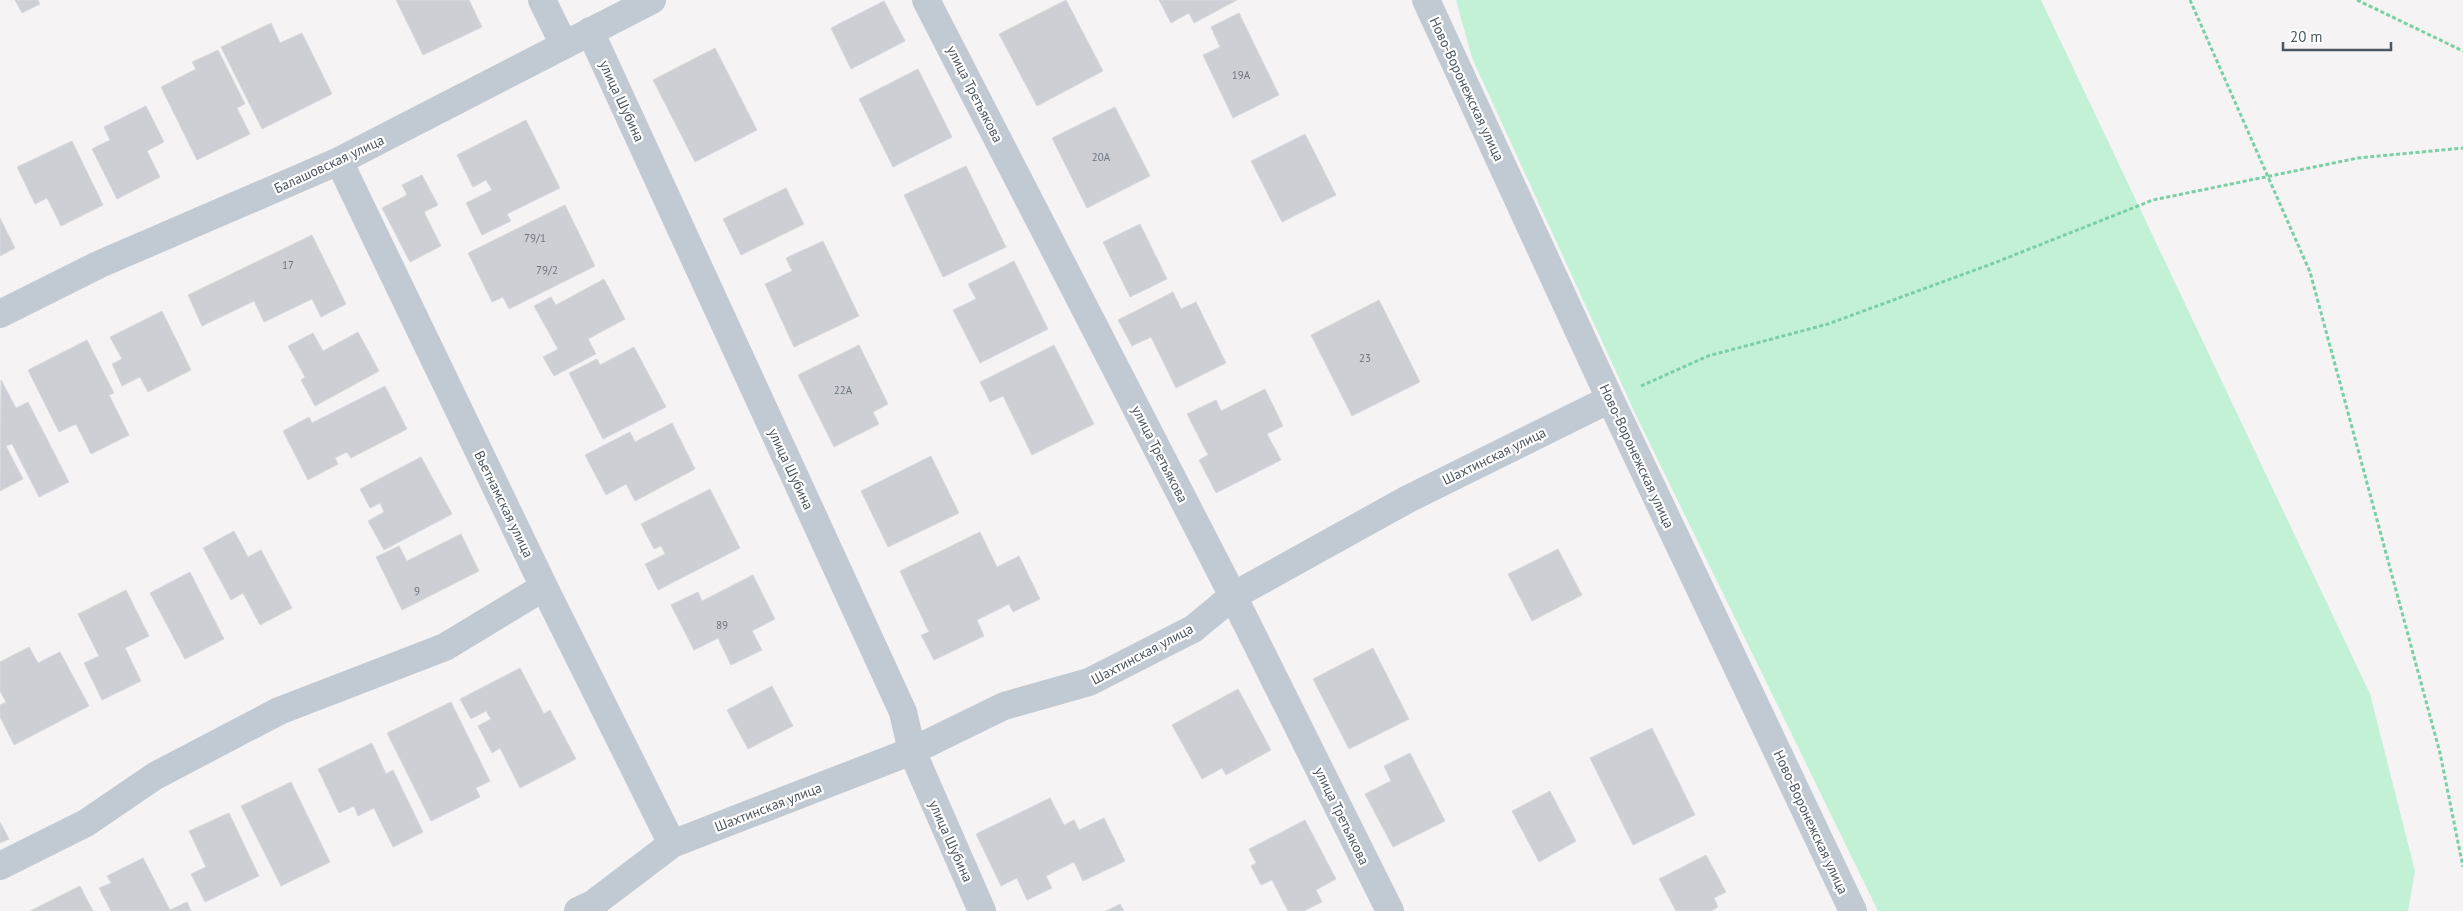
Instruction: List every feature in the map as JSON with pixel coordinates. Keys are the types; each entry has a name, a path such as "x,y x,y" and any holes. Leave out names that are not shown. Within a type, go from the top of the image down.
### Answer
{"street":[{"path":"542,0 564,45"},
{"name":"Балашовская улица","path":"0,314 100,264 339,161 652,0"},
{"name":"улица Третьякова","path":"926,0 1233,596 1390,911"},
{"name":"Ново-Воронежская улица","path":"1426,0 1610,399 1853,911"},
{"name":"улица Шубина","path":"590,32 902,712 912,751 982,911"},
{"name":"Вьетнамская улица","path":"339,161 544,588 672,844"},
{"name":"Шахтинская улица","path":"589,909 672,844 912,751 1004,706 1089,682 1193,629 1233,596 1408,499 1610,399"},
{"path":"0,866 86,823 155,776 279,711 444,647 544,588"}],"path":[{"path":"2190,0 2310,272 2440,753 2463,867"},
{"path":"2357,0 2463,51"},
{"path":"1610,399 1708,356 1828,324 1994,263 2153,200 2358,158 2463,148"}],"green space":[{"path":"1456,0 2041,0 2370,694 2415,871 2408,911 1878,911 1635,413 1472,58"}],"building":[{"path":"15,0 38,0 40,4 22,13"},
{"path":"396,0 469,0 482,27 423,55"},
{"path":"1066,0 1103,71 1037,106 999,34"},
{"path":"1159,0 1237,0 1194,23 1189,13 1171,23"},
{"path":"884,1 905,41 851,69 831,28"},
{"path":"1239,13 1279,95 1233,118 1203,55 1220,47 1211,27"},
{"path":"271,23 280,43 302,33 332,94 262,129 221,47"},
{"path":"715,48 757,130 695,162 653,80"},
{"path":"218,50 245,104 237,108 250,134 197,160 161,87 196,69 192,62"},
{"path":"918,69 952,137 893,167 859,99"},
{"path":"146,106 164,142 147,151 160,177 117,199 92,149 110,140 104,127"},
{"path":"1115,107 1150,176 1087,208 1052,138"},
{"path":"526,120 560,188 507,214 511,221 482,235 466,203 492,190 486,180 473,187 457,155"},
{"path":"1305,134 1336,195 1282,222 1251,161"},
{"path":"72,141 103,205 61,226 47,198 35,204 17,167"},
{"path":"966,166 1006,247 943,277 904,195"},
{"path":"422,175 438,205 424,212 441,246 410,262 382,208 407,195 402,185"},
{"path":"786,188 804,224 741,255 723,219"},
{"path":"565,205 595,266 509,309 503,297 492,302 468,253"},
{"path":"0,218 15,248 0,256"},
{"path":"1140,224 1167,279 1130,297 1103,242"},
{"path":"312,235 346,304 321,317 312,299 264,322 254,301 202,326 188,295"},
{"path":"823,241 859,316 794,347 765,284 792,271 786,258"},
{"path":"1014,261 1048,329 980,363 953,310 976,299 968,284"},
{"path":"604,279 625,319 588,339 596,354 554,376 543,357 558,349 534,306 551,297 556,305"},
{"path":"1173,292 1181,309 1196,302 1226,363 1176,388 1151,337 1132,346 1118,320"},
{"path":"1379,300 1420,382 1352,416 1311,335"},
{"path":"162,311 191,370 148,392 140,377 122,386 112,364 122,359 110,337"},
{"path":"358,332 379,371 315,406 301,380 305,377 288,346 313,333 323,351"},
{"path":"87,340 114,393 109,395 129,435 91,454 76,424 59,432 28,370"},
{"path":"859,345 888,404 873,412 879,424 834,447 798,375"},
{"path":"1054,345 1094,424 1032,455 1003,396 990,402 980,382"},
{"path":"634,347 666,407 603,439 569,373 597,359 600,365"},
{"path":"1,380 16,408 28,402 69,482 39,497 12,444 6,446 23,479 0,491"},
{"path":"385,386 407,429 351,458 347,452 335,458 338,464 308,480 283,431 309,417 312,423"},
{"path":"1265,389 1283,426 1267,434 1281,460 1216,493 1199,460 1208,455 1187,414 1216,400 1221,411"},
{"path":"672,423 695,469 635,501 626,484 606,495 585,455 630,432 635,442"},
{"path":"931,456 959,513 888,547 861,491"},
{"path":"421,457 452,514 384,550 368,521 384,512 380,503 370,508 360,489"},
{"path":"710,489 740,548 658,590 645,564 665,554 661,546 654,549 641,524"},
{"path":"234,531 248,557 261,550 292,608 260,625 243,593 231,600 203,548"},
{"path":"980,532 997,567 1019,556 1040,599 1013,612 1009,604 977,620 984,636 934,660 921,635 929,632 900,571"},
{"path":"461,534 479,571 402,610 376,557 399,546 407,561"},
{"path":"1558,549 1582,595 1532,621 1508,574"},
{"path":"190,572 224,639 185,659 150,593"},
{"path":"753,575 775,619 752,631 762,650 731,665 718,638 694,650 671,605 698,592 702,601"},
{"path":"126,590 149,636 125,648 141,681 102,700 84,663 99,656 78,614"},
{"path":"29,647 38,663 60,652 89,706 14,745 0,717 0,705 6,702 0,691 0,662"},
{"path":"1373,648 1409,719 1349,749 1313,679"},
{"path":"520,668 544,714 550,710 576,759 520,788 500,748 492,753 478,726 491,719 486,711 471,719 460,699"},
{"path":"772,686 793,726 748,749 727,710"},
{"path":"1238,689 1271,750 1226,775 1222,768 1202,779 1172,725"},
{"path":"451,702 490,781 476,788 480,797 431,821 387,733"},
{"path":"1652,728 1695,815 1633,845 1590,758"},
{"path":"372,743 386,774 393,770 423,832 393,847 374,808 358,816 354,806 339,813 318,769"},
{"path":"1410,753 1445,821 1393,847 1365,794 1391,781 1384,766"},
{"path":"291,782 330,862 281,886 241,806"},
{"path":"1550,791 1576,841 1539,862 1512,811"},
{"path":"1050,798 1064,825 1074,820 1079,830 1104,818 1125,861 1083,881 1074,862 1046,876 1052,888 1027,900 1017,878 1001,886 976,834"},
{"path":"229,813 259,876 205,902 191,874 206,867 189,831"},
{"path":"1305,820 1336,879 1316,890 1322,902 1304,911 1288,911 1272,880 1261,885 1251,866 1256,863 1249,849"},
{"path":"0,822 9,839 0,843"},
{"path":"1706,855 1726,892 1714,898 1718,907 1711,911 1676,911 1659,879"},
{"path":"143,858 170,910 187,902 191,911 111,911 99,888 111,883 107,876"},
{"path":"80,886 93,911 30,911"},
{"path":"1120,904 1124,911 1106,911"}]}
